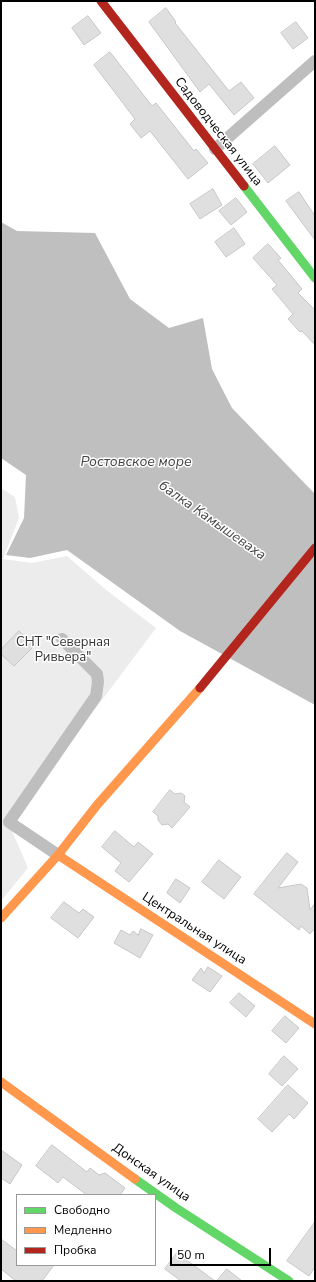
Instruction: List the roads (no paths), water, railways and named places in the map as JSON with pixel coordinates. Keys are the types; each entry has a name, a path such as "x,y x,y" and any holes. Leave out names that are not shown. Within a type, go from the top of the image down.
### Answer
{"street":[{"name":"Садоводческая улица","path":"101,1 315,278"},
{"path":"215,149 315,61"},
{"path":"1,918 58,855 97,806 208,679 315,548"},
{"path":"58,855 9,822 96,696 98,682 97,674 62,639"},
{"name":"Центральная улица","path":"58,855 315,1024"},
{"name":"Донская улица","path":"1,1082 176,1208 289,1281"}],"water":[{"name":"Ростовское море","path":"1,222 17,231 95,233 130,299 169,328 203,318 212,369 232,408 315,494 315,705 180,631 67,550 30,558 6,555 24,518 26,475 1,458"}],"water label":[{"name":"балка Камышеваха","path":"212,521"}],"park label":[{"name":"СНТ \"Северная Ривьера\"","path":"63,650"}]}
